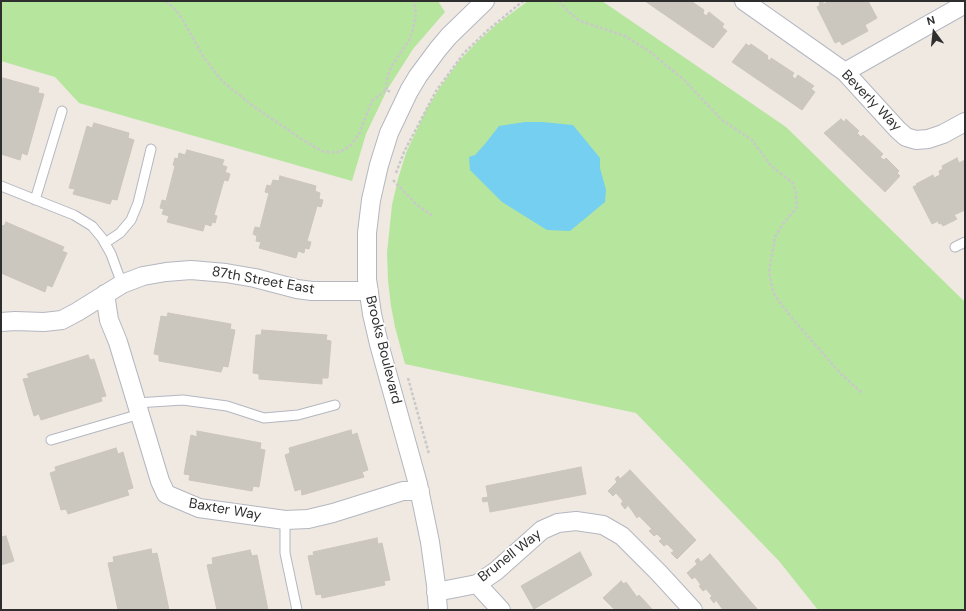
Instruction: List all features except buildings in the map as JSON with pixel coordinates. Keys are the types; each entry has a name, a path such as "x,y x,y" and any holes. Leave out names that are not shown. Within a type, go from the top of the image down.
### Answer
{"street":[{"name":"Brooks Boulevard","path":"438,610 430,542 420,491 376,330 369,291 367,250 369,216 379,165 390,133 409,91 434,54 449,36 485,1"},
{"name":"Beverly Way","path":"752,3 845,72 906,137 916,140 928,139 943,134 965,122"},
{"path":"845,72 965,4"},
{"name":"87th Street East","path":"1,322 44,322 62,320 122,284 143,276 191,270 226,273 255,278 297,289 312,291 369,291"},
{"name":"Baxter Way","path":"105,294 109,320 118,342 160,481 166,494 199,508 285,520 308,518 333,513 403,490 420,491"},
{"name":"Brunell Way","path":"436,592 476,584 496,571 542,530 558,523 576,521 603,525 622,536 693,610"},
{"path":"476,584 501,610"}],"lane":[{"path":"35,200 62,111"},
{"path":"105,243 120,233 131,220 138,203 151,149"},
{"path":"1,186 74,215 92,226 105,243 111,254 122,284"},
{"path":"955,247 965,242"},
{"path":"51,440 138,409 183,400 227,406 264,418 298,416 335,405"},
{"path":"285,520 285,553 297,610"}],"path":[{"path":"166,1 175,9 183,20 204,58 222,81 253,106 306,142 322,151 328,152 340,152 351,145 359,134 372,101 386,90 387,78 391,68 409,40 413,29 416,14 414,1"},
{"path":"392,186 404,152 436,91 464,53 488,30 523,1"},
{"path":"559,1 568,12 580,21 625,36 649,51 684,80 722,120 752,140 771,166 793,183 797,204 796,208 775,237 769,272 772,287 775,296 792,318 840,373 862,393"},
{"path":"386,90 393,93"},
{"path":"393,180 417,205 433,216"},
{"path":"406,373 430,460"}],"green space":[{"path":"1,1 438,1 445,12 413,49 387,90 366,134 352,181 79,103 55,77 1,61"},
{"path":"528,1 602,1 786,127 965,302 965,610 818,610 779,561 636,413 405,364 391,306 387,253 392,205 406,153 426,110 440,87 459,61 497,24"}],"water":[{"path":"525,122 573,125 600,158 600,168 606,190 605,202 570,231 547,230 502,202 470,170 469,157 475,155 499,126"}]}
